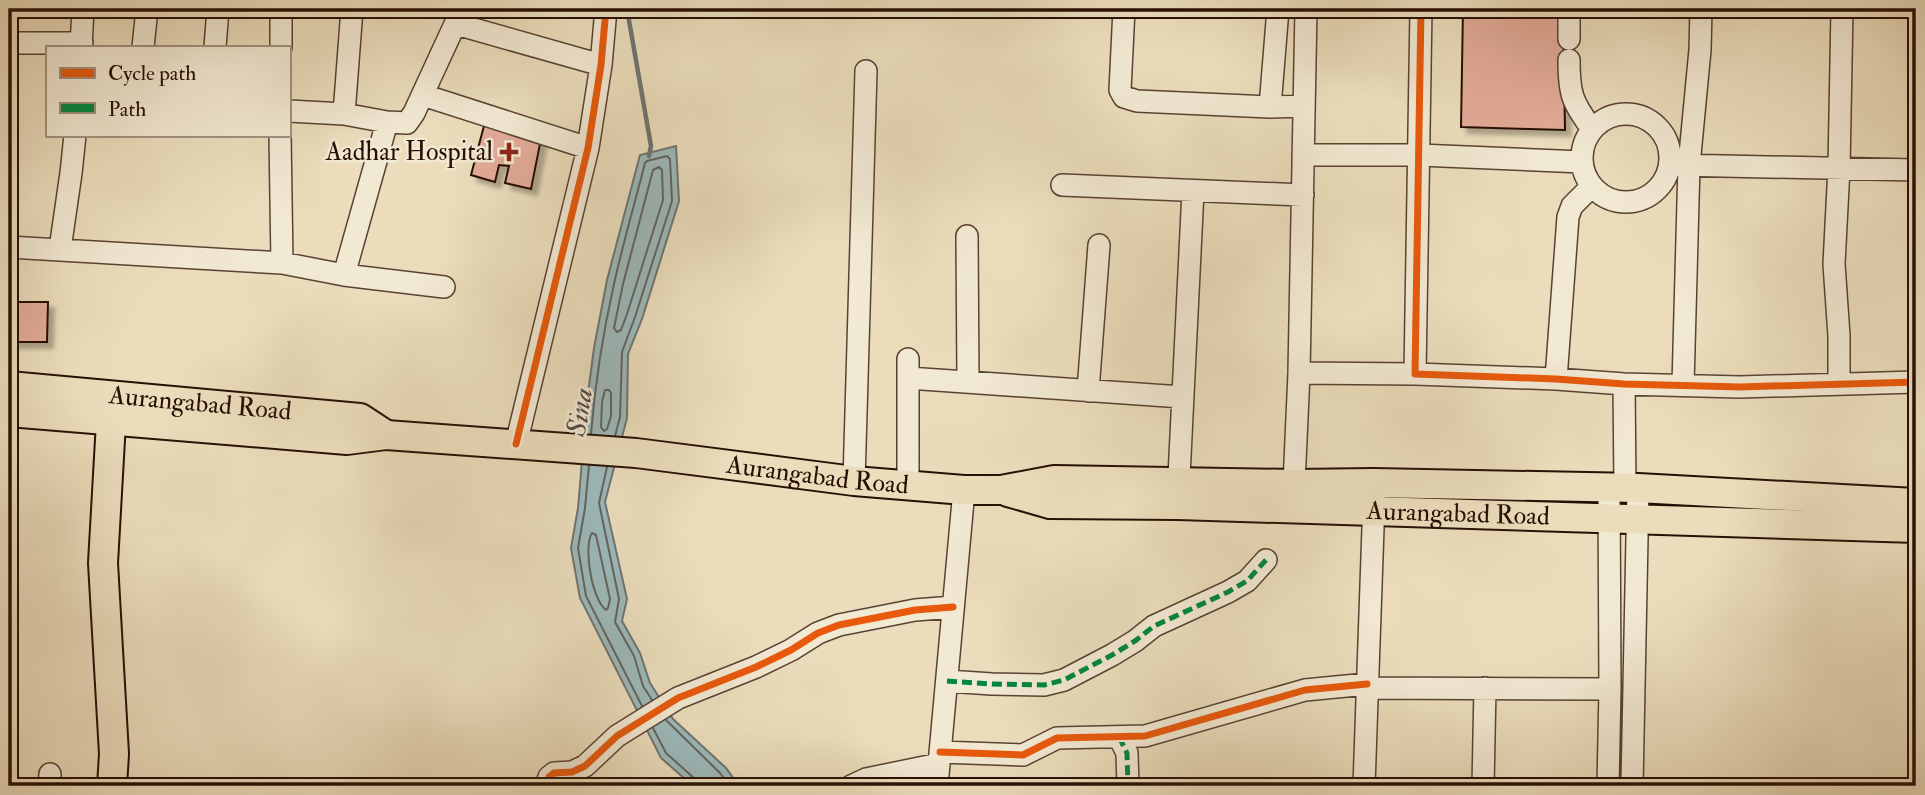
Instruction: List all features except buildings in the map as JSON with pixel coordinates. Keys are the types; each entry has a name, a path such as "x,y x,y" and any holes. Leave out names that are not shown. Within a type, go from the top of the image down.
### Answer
{"main road":[{"name":"Aurangabad Road","path":"9,386 360,418 386,435"},
{"name":"Aurangabad Road","path":"9,412 347,440 386,435 636,453 855,481 964,490 1001,490 1050,503 1294,484 1374,483 1624,488 1916,503"},
{"path":"111,422 103,562 114,754 112,786"},
{"name":"Aurangabad Road","path":"1178,493 1373,511 1916,528"}],"street":[{"path":"9,43 81,45 83,9"},
{"path":"143,46 147,9"},
{"path":"215,46 218,9"},
{"path":"281,9 281,46"},
{"path":"344,114 352,9"},
{"path":"526,445 588,148 601,65 606,9"},
{"path":"1124,9 1120,90 1124,97 1137,101 1304,106"},
{"path":"1270,107 1278,9"},
{"path":"1294,484 1299,373 1306,9"},
{"path":"1415,374 1421,9"},
{"path":"1569,9 1569,39"},
{"path":"1683,385 1679,165 1700,50 1701,9"},
{"path":"1839,384 1834,264 1842,9"},
{"path":"290,111 344,114 407,123 423,95 459,16 601,65"},
{"path":"1569,61 1571,97 1592,129"},
{"path":"855,481 866,71"},
{"path":"423,95 588,148"},
{"path":"1679,165 1670,154 1658,127 1646,118 1632,114 1617,114 1603,120 1592,129 1584,142 1581,155 1583,170 1592,186 1611,200 1625,202 1639,200 1653,193 1679,165 1916,170"},
{"path":"344,275 387,121"},
{"path":"60,249 75,136"},
{"path":"280,136 282,263"},
{"path":"1303,155 1419,155 1582,162"},
{"path":"1062,185 1303,195"},
{"path":"1556,379 1568,217 1572,206 1592,186"},
{"path":"1178,493 1193,191"},
{"path":"967,236 968,382"},
{"path":"1088,391 1099,245"},
{"path":"9,247 282,263 344,275 444,287"},
{"path":"908,485 908,369 968,382 1182,397"},
{"path":"1299,373 1415,374 1740,387 1916,382"},
{"path":"1624,384 1624,488 1637,518 1632,786"},
{"path":"1364,786 1374,483"},
{"path":"1608,786 1609,519 1624,488"},
{"path":"937,786 964,490"},
{"path":"947,681 1044,685 1064,680 1112,655 1154,626 1247,581 1265,560"},
{"path":"546,786 549,777 554,773 572,772 585,766 617,736 678,698 756,667 818,633 839,625 915,610 953,607"},
{"path":"851,786 866,779 940,758 1023,755 1056,738 1145,736 1305,690 1367,686 1610,689"},
{"path":"1483,786 1485,688"},
{"path":"1119,737 1127,752 1128,786"}],"water":[{"path":"676,146 679,201 642,319 628,354 627,418 605,502 627,599 622,621 640,653 650,683 673,719 726,768 739,786 693,786 661,758 580,598 571,548 578,508 594,348 607,280 640,155"}],"waterway":[{"name":"Sina","path":"627,9 651,146 649,156"}],"marked path":[{"path":"947,681 1044,685 1064,680 1112,655 1154,626 1247,581 1266,560"},
{"path":"1119,737 1127,753 1128,786"}],"cycle path":[{"path":"516,444 588,148 601,65 606,9"},
{"path":"1421,9 1415,374 1740,387 1916,382"},
{"path":"546,786 549,777 554,773 572,772 585,766 617,736 678,698 756,667 818,633 839,625 915,610 953,607"},
{"path":"940,752 1023,755 1057,738 1145,736 1305,690 1367,684"}],"place":[{"name":"Aadhar Hospital","path":"509,152"}]}
